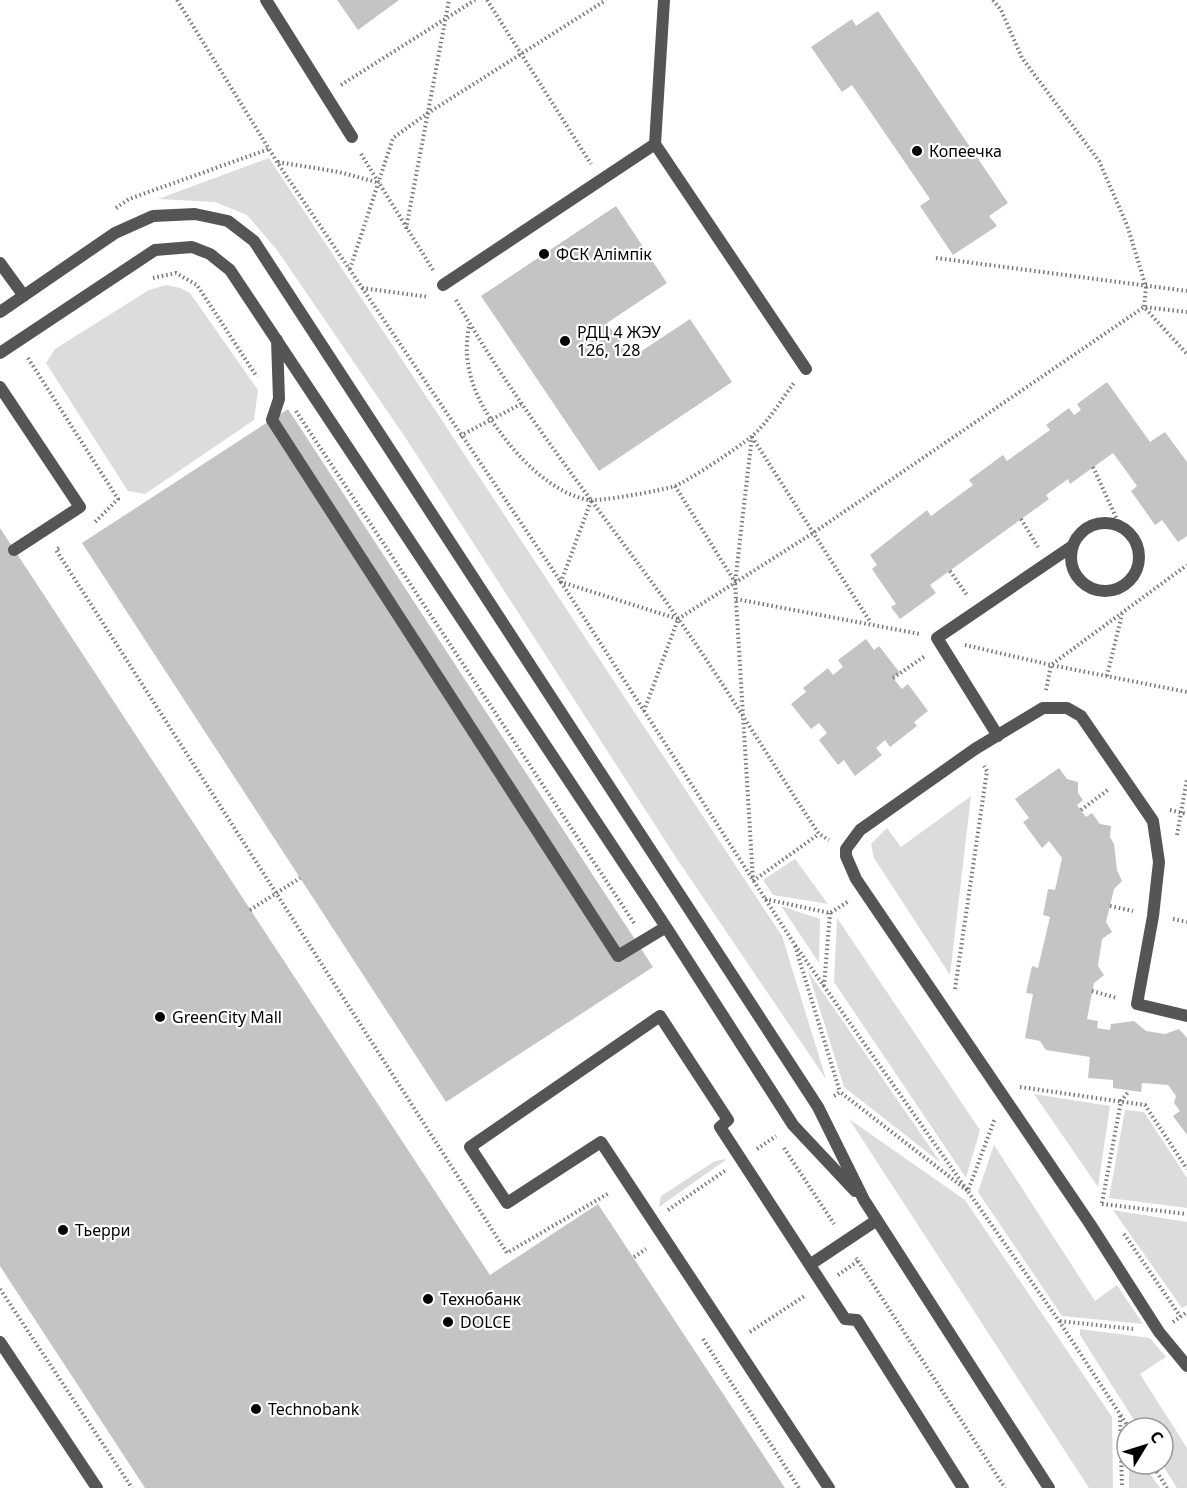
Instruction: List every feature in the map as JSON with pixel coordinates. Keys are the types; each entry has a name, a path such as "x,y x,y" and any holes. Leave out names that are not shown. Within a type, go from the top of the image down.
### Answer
{"lane":[{"path":"266,0 352,137"},
{"path":"664,0 655,144 806,369"},
{"path":"443,285 655,144"},
{"path":"0,312 115,233 153,216 195,214 228,221 254,241 818,1107 864,1200 1049,1488"},
{"path":"0,353 155,250 192,248 210,254 230,270 666,927 793,1125 864,1200"},
{"path":"0,263 24,296"},
{"path":"277,339 279,399 272,420 618,956 666,927"},
{"path":"0,387 80,507 14,550"},
{"path":"999,736 939,641 978,610 1071,547 1087,528 1098,524 1120,526 1137,543 1139,565 1134,576 1117,589 1107,591 1086,585 1074,568 1071,547"},
{"path":"1187,1016 1137,1004 1154,916 1159,862 1154,821 1081,716 1067,708 1042,708 975,749 861,831 846,849 850,866 865,891 1090,1224 1159,1332 1187,1366"},
{"path":"829,1488 601,1142 507,1203 470,1146 660,1016 728,1120 720,1127 845,1318 857,1320 963,1488"},
{"path":"811,1264 877,1220"},
{"path":"0,1342 97,1488"}],"path":[{"path":"177,0 277,162 460,436 561,582 793,942 1059,1321 1120,1415 1122,1488"},
{"path":"406,230 449,0"},
{"path":"325,95 475,0"},
{"path":"487,0 601,180"},
{"path":"350,270 393,138 428,112 606,0"},
{"path":"993,0 1001,10 1022,58 1099,161 1127,225 1146,287 1144,307 1187,354"},
{"path":"352,137 406,230 443,285 456,300 470,326 521,404 678,619 819,834 753,881"},
{"path":"277,162 339,172 377,182"},
{"path":"936,258 1187,291"},
{"path":"361,288 435,298"},
{"path":"446,299 456,300"},
{"path":"644,712 678,619 813,533 1144,307 1187,312"},
{"path":"470,326 466,354 469,376 490,420 506,441 546,479 568,494 591,501 675,486 752,436 806,369"},
{"path":"28,358 118,499 92,525"},
{"path":"460,436 521,404"},
{"path":"752,436 871,623"},
{"path":"752,436 735,583 753,881"},
{"path":"1093,467 1120,526"},
{"path":"675,486 735,583"},
{"path":"561,582 591,501"},
{"path":"1020,519 1048,563"},
{"path":"65,543 56,550 507,1253 608,1192 613,1200"},
{"path":"1051,665 1187,565"},
{"path":"950,571 978,610"},
{"path":"561,582 678,619"},
{"path":"736,599 871,623 939,641 1187,692"},
{"path":"1107,676 1122,613"},
{"path":"893,678 939,641"},
{"path":"955,993 987,771 975,749"},
{"path":"1081,810 1124,778"},
{"path":"250,910 300,878"},
{"path":"765,899 830,913 865,891"},
{"path":"824,986 830,913"},
{"path":"793,942 840,1092 968,1191"},
{"path":"1092,991 1137,1004"},
{"path":"968,1191 1003,1096 1022,1086 1146,1105 1187,1169"},
{"path":"1090,1224 1102,1203 1121,1101 1129,1090"},
{"path":"818,1107 840,1092"},
{"path":"1102,1203 1187,1214"},
{"path":"634,1257 646,1249"},
{"path":"858,1261 1005,1488"},
{"path":"0,1289 132,1488"},
{"path":"1059,1321 1159,1332"}],"shaded area":[{"path":"269,158 782,936 826,1079 675,856 405,437 277,250 247,215 215,202 158,199"},
{"path":"166,285 190,293 258,390 254,420 145,494 128,491 46,363 55,349 149,290"},
{"path":"971,796 950,975 874,858 871,844 887,828 901,847"},
{"path":"795,859 828,904 773,895 763,880"},
{"path":"781,906 820,919 819,963"},
{"path":"837,918 980,1130 966,1178 834,982"},
{"path":"808,971 941,1163 844,1087"},
{"path":"1034,1094 1110,1106 1098,1187"},
{"path":"1125,1110 1144,1112 1187,1178 1187,1208 1109,1198"},
{"path":"849,1119 965,1200 1112,1417 1113,1488 1089,1488"},
{"path":"994,1145 1095,1301 1117,1285 1143,1324 1062,1316 978,1192"},
{"path":"727,1159 659,1207 661,1196 715,1161"},
{"path":"1113,1210 1187,1222 1187,1305 1182,1308"},
{"path":"1080,1329 1150,1338 1166,1357 1140,1374 1167,1416 1131,1416 1080,1335"},
{"path":"1175,1429 1187,1448 1187,1488 1177,1488 1170,1476 1175,1476"},
{"path":"1129,1476 1152,1476 1160,1488 1129,1488"}],"building":[{"path":"337,0 399,0 358,30"},
{"path":"878,11 1008,203 989,216 997,226 953,255 920,206 930,199 852,85 842,92 811,47 852,19 856,26"},
{"name":"РДЦ 4 ЖЭУ 126, 128","path":"616,206 667,283 607,323 631,358 690,319 732,382 599,471 481,296"},
{"path":"1107,382 1150,442 1165,432 1187,462 1187,536 1178,542 1162,520 1155,525 1131,491 1137,486 1113,453 1070,484 1068,479 1046,495 1049,499 930,585 936,593 900,619 891,607 896,604 872,569 877,565 870,555 927,510 931,516 973,485 969,480 1003,455 1007,461 1050,430 1046,425 1069,408 1074,415 1081,410 1077,404"},
{"path":"288,409 653,967 446,1102 82,543"},
{"name":"GreenCity Mall","path":"0,528 490,1275 598,1204 785,1488 145,1488 0,1266"},
{"path":"866,639 874,650 879,646 900,673 893,678 902,689 908,684 928,711 914,722 917,726 890,747 885,740 876,748 882,755 855,776 844,760 838,765 819,740 827,733 819,723 811,729 791,704 806,692 803,688 828,668 833,675 843,667 838,660"},
{"path":"1059,768 1067,779 1078,782 1078,793 1083,800 1077,805 1086,817 1092,813 1100,824 1111,826 1110,837 1114,844 1117,870 1122,881 1114,889 1106,922 1112,932 1102,939 1098,966 1104,975 1094,983 1087,1019 1098,1021 1097,1028 1110,1030 1111,1024 1134,1021 1146,1031 1165,1034 1179,1029 1187,1038 1187,1135 1173,1116 1180,1111 1174,1103 1176,1096 1168,1085 1142,1083 1141,1092 1113,1088 1113,1080 1088,1078 1090,1057 1046,1050 1040,1041 1025,1038 1033,994 1026,993 1032,966 1038,968 1050,917 1043,915 1048,889 1055,890 1062,858 1049,841 1042,848 1023,822 1029,818 1015,799"}],"place":[{"name":"Копеечка","path":"917,151"},
{"name":"ФСК Алімпік","path":"544,254"},
{"name":"РДЦ 4 ЖЭУ 126, 128","path":"565,341"},
{"name":"GreenCity Mall","path":"160,1017"},
{"name":"Тьерри","path":"63,1230"},
{"name":"Технобанк","path":"428,1299"},
{"name":"DOLCE","path":"448,1322"},
{"name":"Technobank","path":"256,1409"}]}
